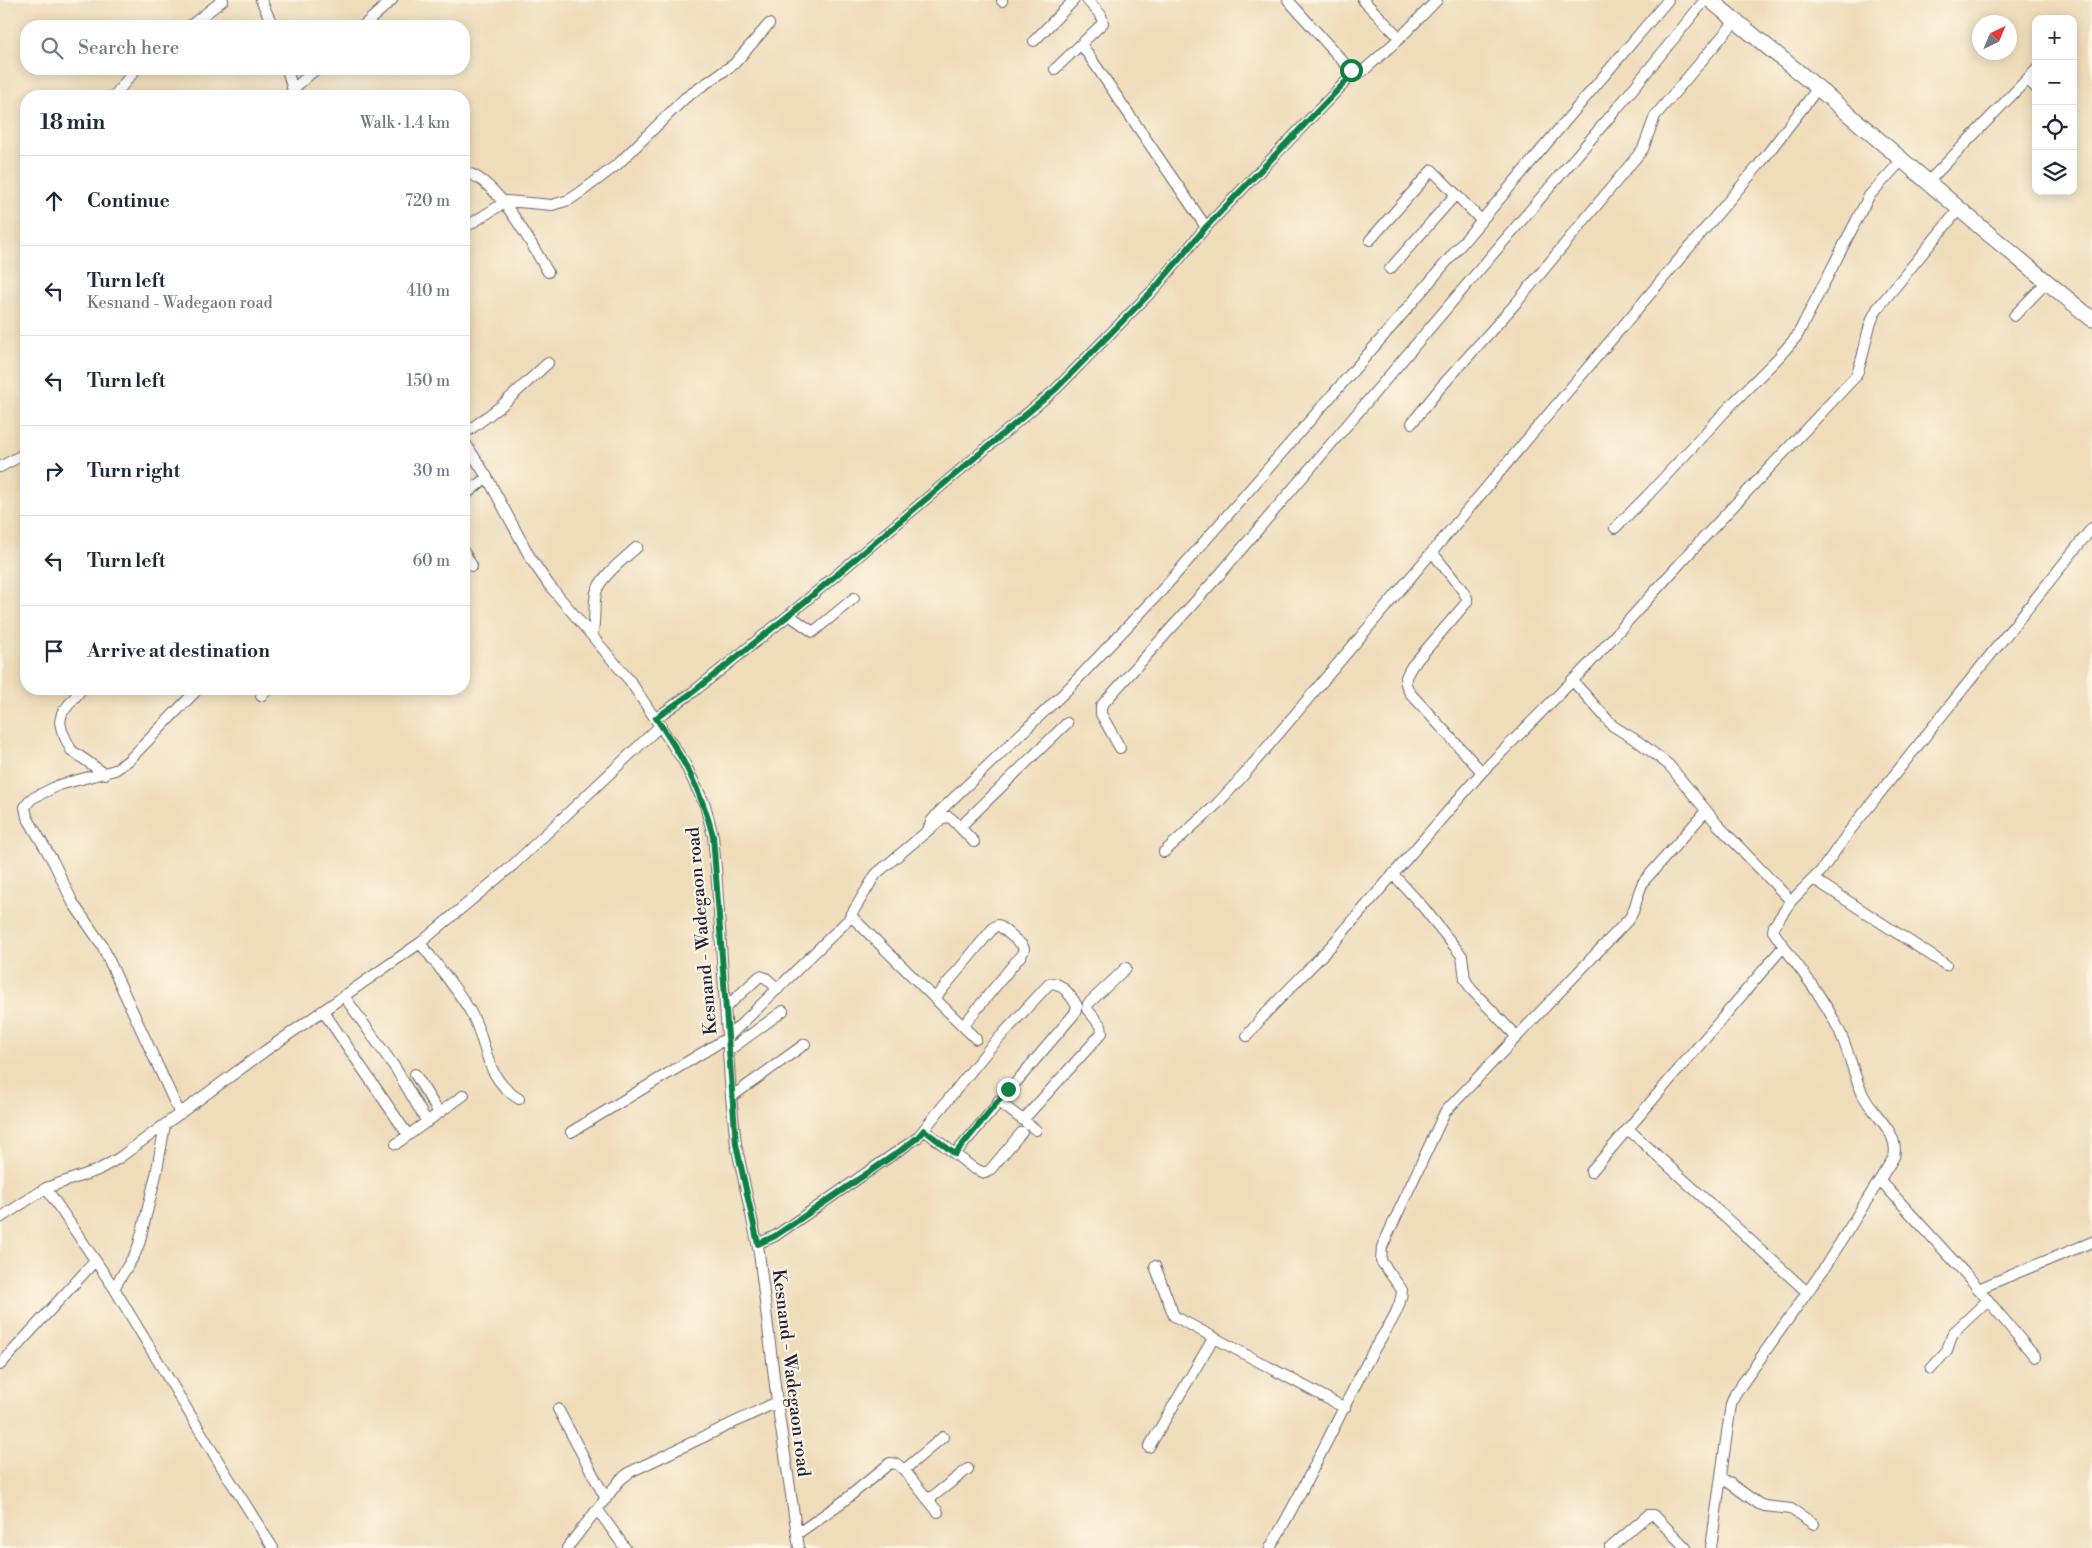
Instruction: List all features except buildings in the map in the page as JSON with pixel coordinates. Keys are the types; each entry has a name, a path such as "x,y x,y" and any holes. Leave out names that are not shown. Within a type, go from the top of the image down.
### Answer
{"main road":[{"path":"1710,0 1818,88 1959,209 2092,319"}],"street":[{"path":"198,20 223,0"},
{"path":"261,0 270,20"},
{"path":"370,20 392,0"},
{"path":"1034,41 1074,0"},
{"path":"1055,69 1104,20 1102,15 1087,0"},
{"path":"1288,0 1347,66 1355,72"},
{"path":"1363,0 1400,38"},
{"path":"0,1218 46,1188 98,1170 126,1154 264,1051 420,944 512,866 659,722 693,692 789,615 1056,389 1156,287 1206,227 1355,72 1364,71 1400,38 1436,0"},
{"path":"928,830 930,824 940,812 1066,691 1163,589 1246,495 1668,0"},
{"path":"1120,748 1101,714 1102,706 1227,566 1619,106 1705,0"},
{"path":"1412,423 1517,302 1643,149 1655,116 1736,20"},
{"path":"470,224 504,202 552,205 569,200 581,192 618,164 685,98 734,64 769,24"},
{"path":"1081,44 1206,227"},
{"path":"1928,182 2032,74"},
{"path":"119,90 131,75"},
{"path":"288,75 292,90"},
{"path":"296,90 310,75"},
{"path":"2027,79 2032,84"},
{"path":"1164,852 1217,804 1242,777 1758,166 1818,88"},
{"path":"1615,528 1797,336 1869,196 1902,160"},
{"path":"1370,240 1431,171 1435,171 1481,220"},
{"path":"470,174 477,177 504,202 548,272"},
{"path":"1390,269 1456,194"},
{"path":"1247,1036 1264,1015 1331,946 1482,772 1572,680 1856,376 1862,363 1871,319 1877,309 1959,209"},
{"path":"2014,316 2047,282"},
{"path":"470,429 501,406 548,363"},
{"name":"Kesnand - Wadegaon road","path":"470,450 487,477 531,559 549,584 630,681 659,722 696,784 705,805 713,836 736,1144 758,1244 777,1402 799,1548"},
{"path":"0,467 20,456"},
{"path":"470,491 487,477"},
{"path":"1711,1548 1731,1404 1735,1394 1807,1292 1880,1180 1894,1157 1896,1143 1863,1094 1834,1020 1803,970 1774,931 1774,926 1791,900 1814,879 1851,829 2092,528"},
{"path":"592,636 596,620 595,600 598,586 637,547"},
{"path":"1432,552 1463,591 1467,602 1412,666 1404,682 1410,693 1482,772"},
{"path":"470,562 472,566"},
{"path":"789,615 813,632 854,598"},
{"path":"1572,680 1613,726 1639,742 1669,765 1706,811 1791,900"},
{"path":"77,695 62,713 60,722 62,732 71,750 105,774"},
{"path":"180,1114 102,946 73,904 25,811 25,807 31,799 60,785 115,770 129,760 192,695"},
{"path":"960,827 1067,723"},
{"path":"1270,1548 1302,1491 1371,1355 1400,1304 1402,1290 1381,1262 1382,1247 1423,1160 1439,1120 1629,919 1637,905 1640,887 1644,881 1706,811"},
{"path":"571,1132 728,1038 851,916 876,874 946,816 952,819 974,842"},
{"path":"1393,874 1423,907 1462,956 1465,979 1471,989 1517,1037"},
{"path":"1814,879 1946,965"},
{"path":"851,916 976,1039"},
{"path":"935,998 994,926 1002,928 1022,945 1024,949 1022,954 963,1026"},
{"path":"420,944 471,1012 493,1072 506,1090 518,1099"},
{"path":"1591,1172 1784,946"},
{"path":"955,1154 998,1101 1076,1013 1126,968"},
{"path":"725,1008 760,976 766,978 778,989"},
{"path":"758,1244 775,1236 917,1138 990,1049 1049,984 1054,982 1087,1010 1101,1026 1102,1033 1023,1120"},
{"path":"344,996 396,1069 427,1122"},
{"path":"323,1011 408,1135"},
{"path":"728,1051 783,1011"},
{"path":"731,1097 806,1044"},
{"path":"415,1074 439,1113"},
{"path":"396,1144 464,1095"},
{"path":"998,1101 1036,1130"},
{"path":"114,1288 139,1244 156,1175 165,1125"},
{"path":"1628,1129 1807,1292"},
{"path":"924,1130 973,1168 985,1174 1022,1132"},
{"path":"1880,1180 1978,1288 2035,1358"},
{"path":"46,1188 114,1288 273,1548"},
{"path":"1978,1288 2092,1242"},
{"path":"0,1365 95,1261"},
{"path":"1156,1266 1174,1316 1345,1408"},
{"path":"1932,1369 1947,1350 1953,1333 1988,1300"},
{"path":"1149,1448 1214,1337"},
{"path":"567,1548 620,1480 630,1472 777,1402"},
{"path":"558,1408 606,1499"},
{"path":"904,1470 943,1437"},
{"path":"797,1534 845,1500 890,1464 897,1464 904,1470 938,1512"},
{"path":"928,1500 968,1469"},
{"path":"1721,1477 1759,1504 1791,1509 1814,1524"},
{"path":"598,1510 624,1548"},
{"path":"1610,1548 1648,1515 1654,1515 1686,1548"}],"route":[{"path":"1008,1089 955,1154 924,1130 900,1151 775,1236 758,1244 736,1144 713,836 705,805 696,784 656,718 693,692 789,615 1056,389 1156,287 1206,227 1355,72 1351,70"}]}
